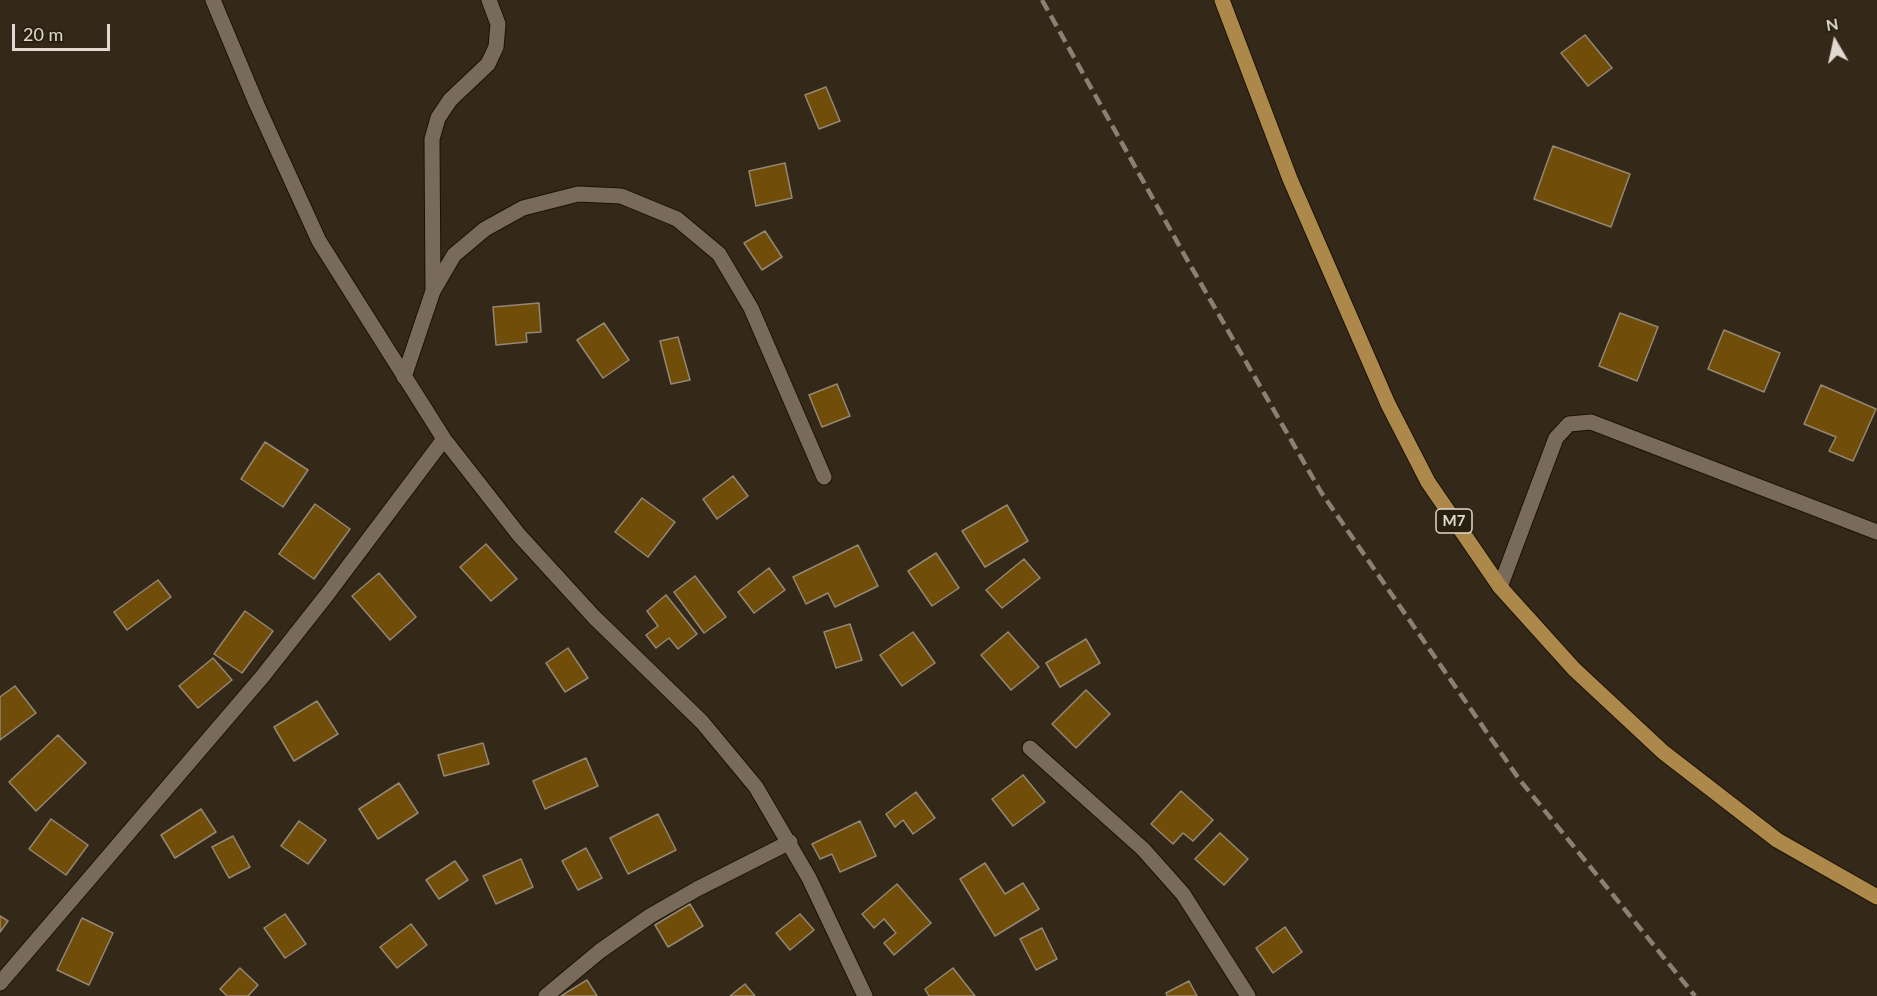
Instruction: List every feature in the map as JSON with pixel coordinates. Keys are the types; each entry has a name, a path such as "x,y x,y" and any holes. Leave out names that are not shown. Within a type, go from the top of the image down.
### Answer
{"main road":[{"name":"M7","path":"1222,0 1290,179 1388,404 1428,482 1500,587 1574,669 1663,752 1777,840 1877,897"}],"street":[{"path":"213,0 257,105 319,242 444,440 534,551 594,617 702,722 756,787 809,878 865,996"},
{"path":"433,291 432,139 438,118 450,100 488,64 496,47 498,24 489,0"},
{"path":"404,377 433,291 454,255 485,229 524,208 578,194 621,196 677,219 719,254 752,308 824,477"},
{"path":"1500,587 1556,438 1569,424 1591,422 1877,532"},
{"path":"0,983 262,677 444,440"},
{"path":"1030,748 1143,849 1183,894 1248,996"},
{"path":"546,996 600,951 650,916 697,889 790,842"}],"building":[{"path":"1585,35 1612,68 1588,86 1561,53"},
{"path":"826,87 840,121 819,129 805,95"},
{"path":"1553,146 1630,174 1611,227 1534,199"},
{"path":"785,163 792,198 756,206 749,171"},
{"path":"765,231 782,257 762,270 744,243"},
{"path":"539,303 541,332 526,333 527,342 496,345 493,307"},
{"path":"1620,313 1658,327 1637,381 1599,366"},
{"path":"604,323 629,360 603,378 577,340"},
{"path":"1724,330 1780,353 1764,392 1708,369"},
{"path":"678,337 690,380 671,384 660,341"},
{"path":"837,384 850,416 822,427 809,395"},
{"path":"1821,385 1876,409 1853,461 1829,451 1836,437 1804,424"},
{"path":"265,442 308,470 283,507 241,479"},
{"path":"733,476 748,496 717,519 703,499"},
{"path":"642,498 675,522 648,557 615,532"},
{"path":"315,504 350,529 314,579 279,554"},
{"path":"1007,505 1028,541 985,567 962,531"},
{"path":"486,544 517,579 491,601 460,567"},
{"path":"858,545 878,586 835,607 828,593 806,604 793,577"},
{"path":"936,553 959,588 932,606 908,571"},
{"path":"1024,559 1040,578 1002,608 986,590"},
{"path":"769,568 785,590 754,613 738,592"},
{"path":"379,573 416,617 390,640 352,596"},
{"path":"695,576 726,617 704,633 674,592"},
{"path":"158,580 171,597 127,630 114,612"},
{"path":"666,595 697,634 678,649 669,638 656,648 646,635 658,626 647,611"},
{"path":"245,611 273,631 242,673 214,654"},
{"path":"850,624 862,660 836,668 824,632"},
{"path":"913,632 935,663 902,686 880,655"},
{"path":"1008,632 1039,667 1011,690 981,655"},
{"path":"1086,639 1100,663 1060,687 1046,663"},
{"path":"568,648 588,678 565,692 546,663"},
{"path":"213,658 232,680 198,708 179,686"},
{"path":"15,686 36,713 0,740 0,697"},
{"path":"1086,690 1110,714 1076,748 1052,724"},
{"path":"317,701 338,734 294,761 274,727"},
{"path":"58,735 86,763 36,811 9,782"},
{"path":"483,743 489,764 444,776 438,755"},
{"path":"586,758 598,786 545,809 533,781"},
{"path":"1023,775 1045,802 1013,826 992,799"},
{"path":"399,783 418,813 378,839 359,809"},
{"path":"1181,791 1213,820 1193,841 1183,833 1173,844 1151,824"},
{"path":"916,792 935,818 913,834 903,820 895,827 886,814"},
{"path":"201,809 216,832 175,858 161,835"},
{"path":"658,814 676,850 628,874 610,838"},
{"path":"51,819 88,845 66,875 29,849"},
{"path":"299,821 326,840 308,864 281,846"},
{"path":"860,821 876,856 840,872 832,854 820,859 812,844"},
{"path":"1220,833 1248,859 1224,885 1195,859"},
{"path":"233,836 250,867 229,878 212,847"},
{"path":"586,848 602,878 578,890 562,861"},
{"path":"521,859 533,887 496,904 483,876"},
{"path":"455,861 468,880 439,899 426,880"},
{"path":"985,863 1005,894 1023,883 1039,909 995,936 960,879"},
{"path":"897,884 931,923 894,955 884,943 896,933 884,919 874,928 862,914"},
{"path":"690,904 703,926 668,947 655,925"},
{"path":"285,914 306,944 285,958 264,928"},
{"path":"800,914 814,930 790,950 776,933"},
{"path":"0,916 8,921 0,932"},
{"path":"82,918 113,933 89,985 57,970"},
{"path":"411,924 427,945 397,968 380,947"},
{"path":"1285,927 1302,952 1273,973 1256,948"},
{"path":"1042,928 1057,959 1036,970 1020,939"},
{"path":"240,968 258,985 248,996 227,996 220,989"},
{"path":"953,968 975,996 929,996 925,989"},
{"path":"587,980 597,996 561,996"},
{"path":"1189,981 1197,996 1167,996 1166,993"},
{"path":"745,984 755,996 730,996"}],"railway":[{"path":"1042,0 1185,256 1321,492 1519,779 1695,996"}]}
